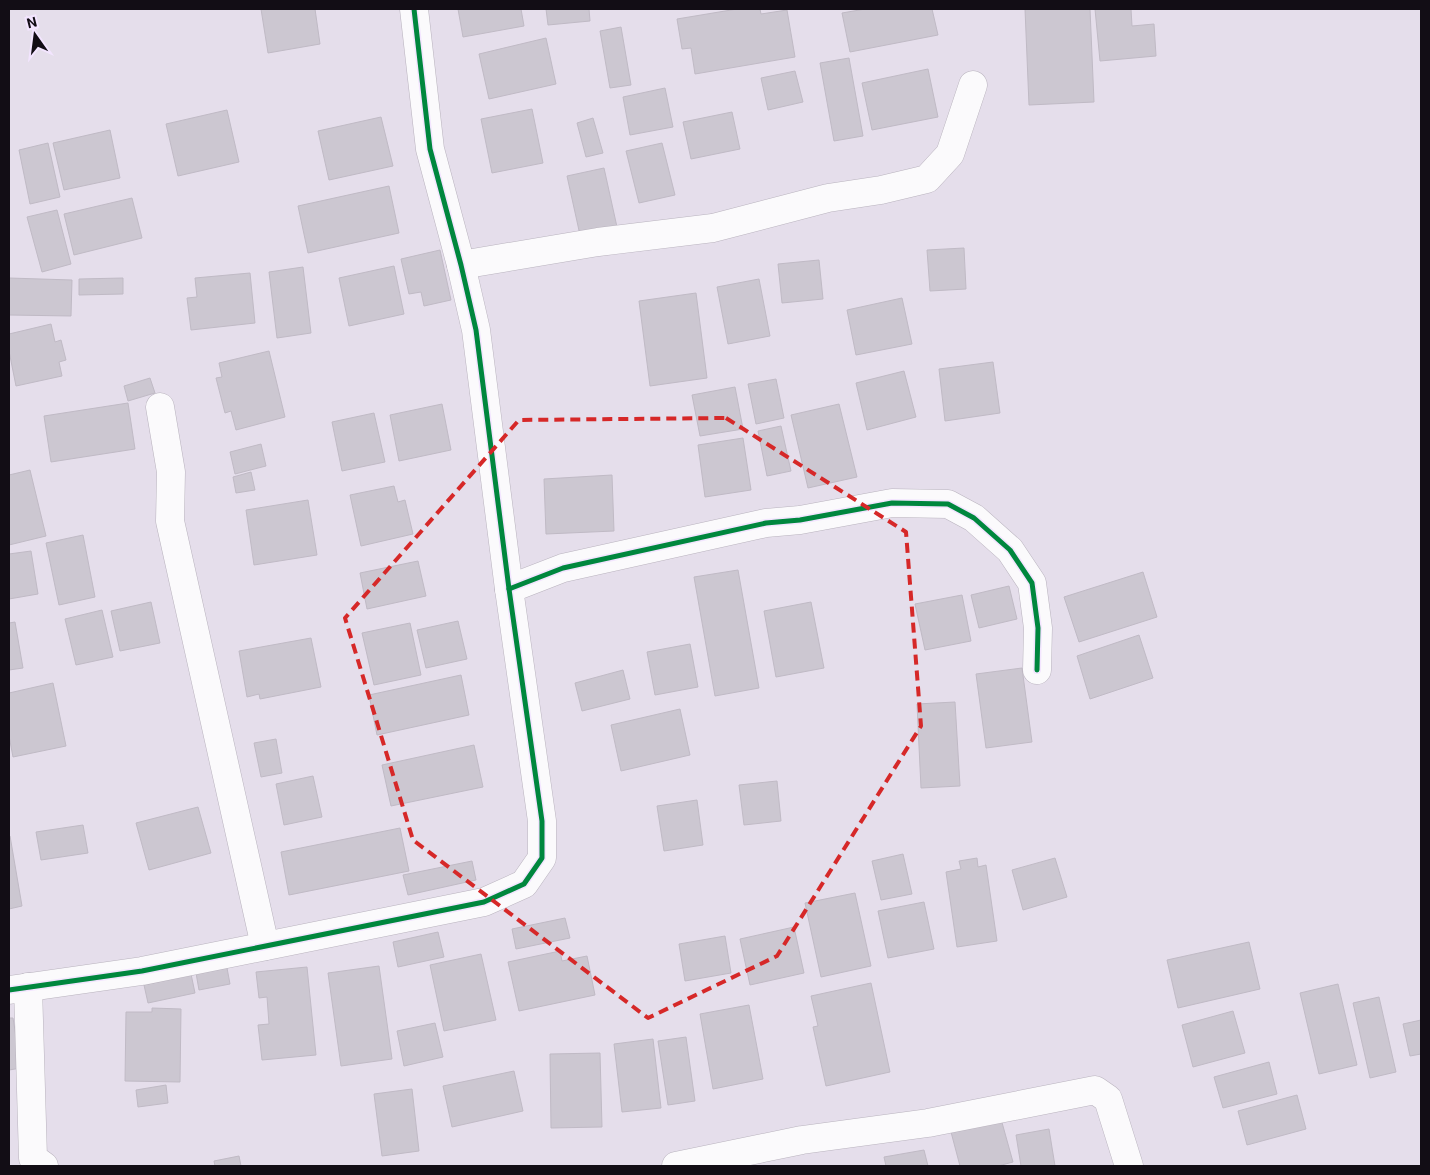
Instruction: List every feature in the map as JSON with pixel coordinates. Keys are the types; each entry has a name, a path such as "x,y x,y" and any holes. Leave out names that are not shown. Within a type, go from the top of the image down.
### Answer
{"street":[{"path":"44,1166 33,1158 18,988 142,971 484,902 524,884 542,858 542,821 509,589 476,330 430,149 414,9"},
{"path":"461,265 598,242 713,228 828,198 881,190 927,179 950,154 973,85"},
{"path":"160,407 171,472 170,521 265,946"},
{"path":"509,589 563,568 766,523 800,520 892,503 948,504 974,518 1010,550 1032,583 1038,628 1037,670"},
{"path":"676,1166 802,1140 928,1123 1095,1090 1108,1099 1129,1166"}],"highlighted area":[{"path":"726,418 906,532 921,726 777,956 648,1018 413,840 345,618 519,420"}],"building":[{"path":"261,9 315,9 320,44 268,53"},
{"path":"458,9 521,9 524,26 463,37"},
{"path":"546,9 589,9 590,21 548,25"},
{"path":"737,9 760,9 761,14 787,10 795,57 695,74 691,48 682,49 677,19"},
{"path":"865,9 932,9 938,35 850,52 842,13"},
{"path":"1025,9 1090,9 1094,102 1029,105"},
{"path":"1095,9 1131,9 1132,26 1154,24 1156,56 1100,61"},
{"path":"621,27 631,85 610,88 600,31"},
{"path":"546,38 556,84 489,99 479,54"},
{"path":"849,58 863,136 834,141 820,63"},
{"path":"928,69 938,117 872,130 862,83"},
{"path":"795,71 803,102 768,110 761,78"},
{"path":"665,88 673,127 630,135 623,97"},
{"path":"532,109 543,163 492,173 481,119"},
{"path":"227,110 239,162 178,176 166,124"},
{"path":"732,112 740,149 691,159 683,122"},
{"path":"381,117 393,166 329,180 318,131"},
{"path":"593,118 603,153 586,157 577,123"},
{"path":"110,130 120,178 64,190 53,143"},
{"path":"48,143 60,197 30,204 19,150"},
{"path":"662,143 675,195 639,203 626,151"},
{"path":"604,168 617,227 580,235 567,176"},
{"path":"389,186 399,233 308,253 298,206"},
{"path":"132,198 142,238 74,255 64,214"},
{"path":"57,210 71,264 42,272 27,217"},
{"path":"964,248 966,289 930,291 927,250"},
{"path":"440,250 451,300 424,306 421,292 409,294 401,259"},
{"path":"819,260 823,299 782,303 778,264"},
{"path":"394,266 404,314 349,326 339,278"},
{"path":"303,267 311,333 277,338 269,272"},
{"path":"250,273 255,323 191,330 187,298 197,297 195,278"},
{"path":"9,278 72,280 71,316 9,315"},
{"path":"123,278 123,294 79,295 79,279"},
{"path":"759,279 770,336 728,344 717,287"},
{"path":"696,293 707,378 650,386 639,301"},
{"path":"902,298 912,344 856,355 847,310"},
{"path":"51,324 55,342 61,340 66,360 59,362 62,376 16,386 9,351 9,334"},
{"path":"269,351 285,417 236,430 231,411 225,413 216,378 222,377 219,363"},
{"path":"993,362 1000,413 945,421 939,369"},
{"path":"904,371 916,417 867,430 856,383"},
{"path":"150,378 155,393 128,401 124,386"},
{"path":"776,379 784,418 756,424 748,384"},
{"path":"735,387 743,429 700,436 692,395"},
{"path":"128,403 135,449 51,462 44,416"},
{"path":"442,404 451,450 399,461 390,415"},
{"path":"839,404 857,477 808,488 791,415"},
{"path":"374,413 385,462 342,471 332,422"},
{"path":"781,426 791,471 767,476 758,431"},
{"path":"743,438 751,490 705,497 698,445"},
{"path":"261,444 266,466 235,474 230,452"},
{"path":"30,470 46,536 9,545 9,475"},
{"path":"251,472 255,490 236,493 233,477"},
{"path":"612,475 614,531 546,534 544,479"},
{"path":"394,486 398,502 405,500 413,534 361,546 350,495"},
{"path":"308,500 317,555 254,565 246,510"},
{"path":"83,535 95,597 59,605 46,543"},
{"path":"31,551 38,594 9,599 9,554"},
{"path":"418,561 426,596 367,609 360,573"},
{"path":"738,570 759,688 715,696 694,577"},
{"path":"1143,572 1157,617 1079,642 1064,597"},
{"path":"1009,586 1017,619 979,628 971,595"},
{"path":"962,595 971,641 925,650 915,604"},
{"path":"151,602 160,643 120,651 111,611"},
{"path":"811,602 824,668 776,677 764,611"},
{"path":"102,610 113,657 76,665 65,619"},
{"path":"458,621 467,659 426,668 417,630"},
{"path":"15,622 23,668 9,670 9,623"},
{"path":"410,623 421,675 374,685 362,633"},
{"path":"1139,635 1153,678 1090,699 1077,656"},
{"path":"311,638 321,687 260,699 259,694 247,697 239,651"},
{"path":"690,644 698,687 655,695 647,652"},
{"path":"1022,668 1032,742 986,748 976,674"},
{"path":"623,670 630,699 582,711 575,683"},
{"path":"461,675 469,715 377,735 369,695"},
{"path":"53,683 66,746 13,757 9,736 9,693"},
{"path":"955,702 960,786 921,788 917,704"},
{"path":"680,709 690,755 621,771 611,725"},
{"path":"276,739 282,773 261,777 254,743"},
{"path":"474,745 483,787 391,806 382,765"},
{"path":"313,776 322,817 284,825 276,784"},
{"path":"777,781 781,821 744,825 739,785"},
{"path":"697,800 703,845 664,851 657,806"},
{"path":"198,807 211,853 149,870 136,823"},
{"path":"83,825 88,853 41,860 36,832"},
{"path":"400,828 409,871 289,895 281,852"},
{"path":"9,836 22,906 9,909"},
{"path":"903,854 912,894 881,900 872,861"},
{"path":"977,858 978,867 986,865 997,941 957,947 946,872 961,869 959,861"},
{"path":"1055,858 1067,897 1023,910 1012,870"},
{"path":"472,861 476,880 408,895 403,875"},
{"path":"855,893 871,966 821,977 805,903"},
{"path":"924,902 934,949 888,958 878,911"},
{"path":"565,918 570,938 516,949 512,929"},
{"path":"794,927 804,973 750,985 740,939"},
{"path":"438,932 444,957 398,967 393,942"},
{"path":"725,936 731,973 685,981 679,944"},
{"path":"1249,942 1260,989 1178,1008 1167,960"},
{"path":"560,951 562,961 587,956 595,995 519,1011 508,962"},
{"path":"481,954 496,1020 444,1031 430,965"},
{"path":"379,966 392,1059 341,1066 328,973"},
{"path":"307,967 316,1055 262,1060 258,1025 269,1024 267,997 259,998 256,972"},
{"path":"227,968 230,984 199,990 196,973"},
{"path":"191,974 195,993 148,1003 144,985"},
{"path":"871,983 890,1072 826,1086 813,1027 818,1026 811,996"},
{"path":"1338,984 1357,1065 1319,1074 1300,993"},
{"path":"1379,997 1396,1072 1370,1078 1353,1003"},
{"path":"749,1005 763,1079 713,1089 700,1014"},
{"path":"152,1008 181,1009 180,1082 125,1081 126,1012 152,1012"},
{"path":"1233,1011 1245,1053 1193,1067 1182,1025"},
{"path":"9,1018 13,1018 21,1068 9,1070"},
{"path":"1421,1020 1421,1054 1410,1056 1403,1024"},
{"path":"435,1023 443,1057 404,1066 397,1031"},
{"path":"686,1037 695,1101 668,1105 658,1041"},
{"path":"653,1039 661,1108 622,1112 614,1044"},
{"path":"600,1053 602,1127 551,1128 550,1054"},
{"path":"1269,1062 1277,1094 1223,1108 1214,1077"},
{"path":"514,1071 523,1111 452,1127 443,1086"},
{"path":"166,1085 168,1103 138,1107 136,1090"},
{"path":"412,1089 419,1151 382,1156 374,1094"},
{"path":"1297,1095 1306,1129 1247,1145 1238,1111"},
{"path":"1001,1119 1013,1162 998,1166 960,1166 951,1132"},
{"path":"1049,1129 1055,1166 1021,1166 1016,1135"},
{"path":"924,1150 928,1166 886,1166 884,1157"},
{"path":"239,1156 241,1166 215,1166 214,1161"}],"cycle path":[{"path":"9,990 142,971 484,902 524,884 542,858 542,821 509,589 476,330 430,149 414,9"},
{"path":"509,589 563,568 766,523 800,520 892,503 948,504 974,518 1010,550 1032,583 1038,628 1037,670"}]}
